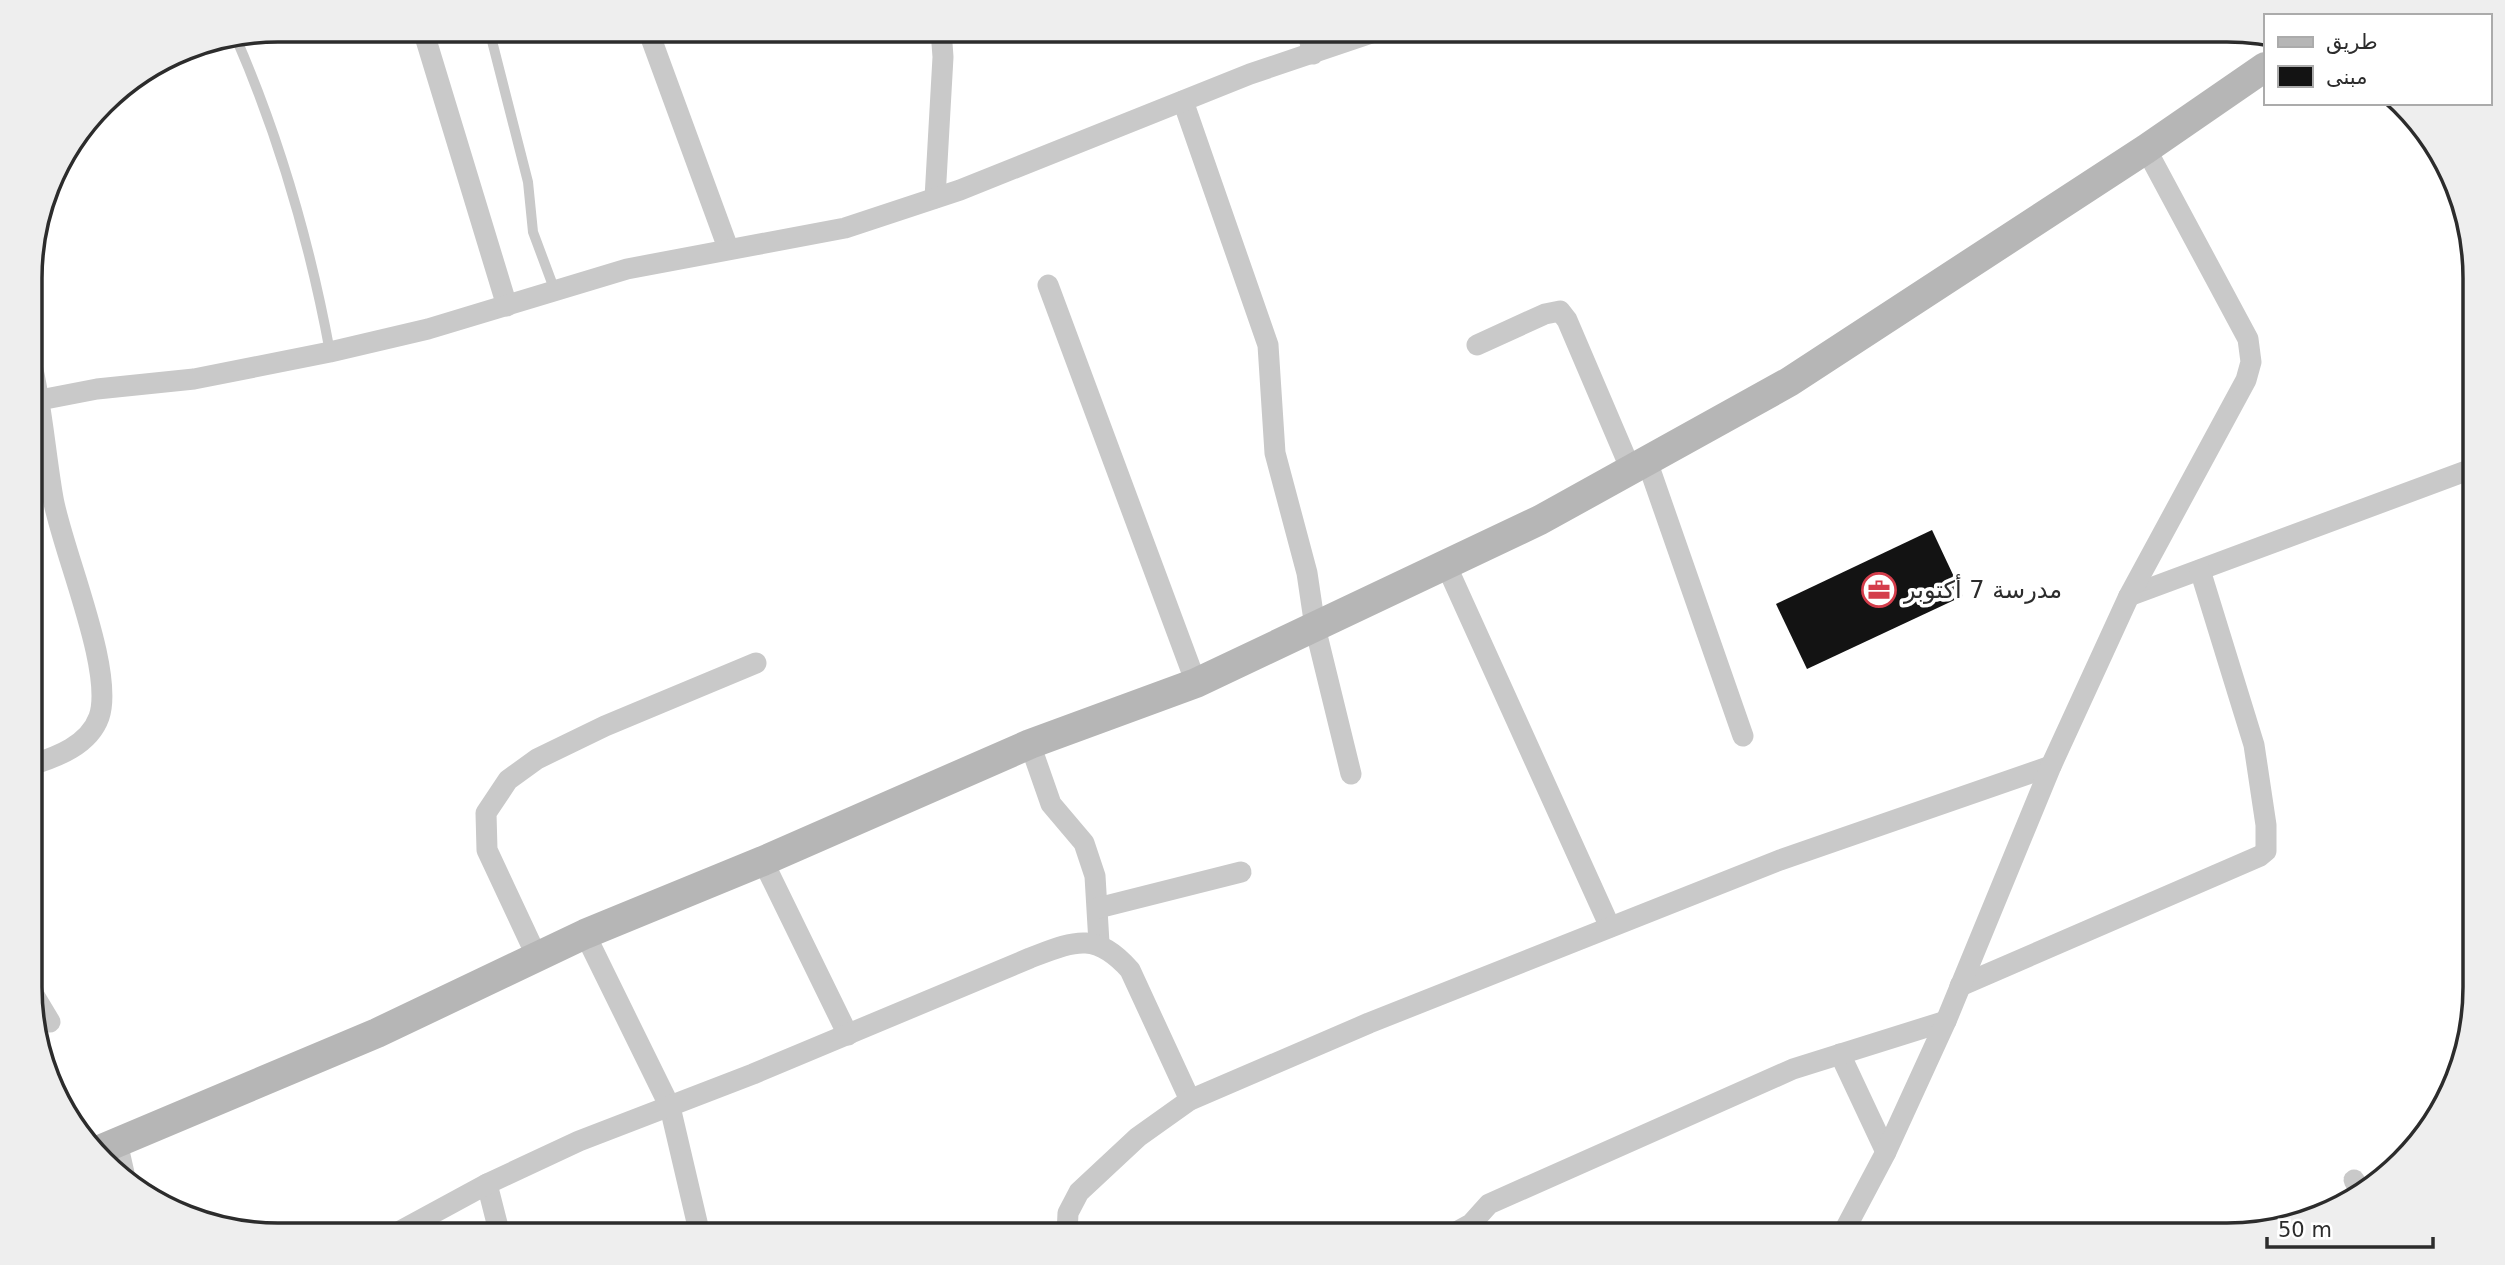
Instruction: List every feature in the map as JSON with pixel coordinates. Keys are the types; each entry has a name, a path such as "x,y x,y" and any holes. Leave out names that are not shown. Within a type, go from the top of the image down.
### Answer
{"street":[{"path":"1310,42 1313,54"},
{"path":"43,398 194,379 330,352 507,306 627,269 845,228 935,198 1250,74 1345,42"},
{"path":"427,43 507,306"},
{"path":"653,43 728,248"},
{"path":"935,198 942,43"},
{"path":"107,1147 377,1033 585,934 763,861 1030,744 1196,683 1540,520 1789,382 2146,149 2264,67"},
{"path":"1183,102 1268,345 1275,453 1307,573 1315,627 1351,774"},
{"path":"1849,1222 1886,1152 1946,1021 2051,765 2129,596 2245,380 2251,362 2248,339 2146,149"},
{"path":"1048,285 1196,683"},
{"path":"1477,345 1545,314 1560,311 1567,320 1639,466 1743,736"},
{"path":"42,760 78,745 92,729 101,707 91,628 62,541 43,442"},
{"path":"2129,596 2463,472"},
{"path":"1447,566 1610,927"},
{"path":"1960,986 2260,856 2266,851 2266,825 2255,745 2200,570"},
{"path":"537,957 488,850 486,813 508,780 537,759 605,726 756,663"},
{"path":"1030,744 1051,804 1084,843 1095,876 1099,943"},
{"path":"1068,1223 1068,1213 1079,1192 1138,1137 1190,1100 1369,1023 1780,860 2051,765"},
{"path":"763,861 848,1035"},
{"path":"1098,908 1241,872"},
{"path":"585,934 670,1107 697,1223"},
{"path":"415,1223 487,1184 579,1140 670,1107 1050,950 1099,943 1116,954 1130,970 1190,1100"},
{"path":"44,1011 50,1022"},
{"path":"1472,1222 1489,1204 1794,1069 1946,1021"},
{"path":"1840,1054 1886,1152"},
{"path":"487,1184 496,1223"}],"lane":[{"path":"493,43 528,182 533,232 555,291"},
{"path":"240,46 259,89 290,186 318,285 330,352"}],"building":[{"path":"1932,530 1963,596 1807,669 1776,604"}],"place":[{"name":"مدرسة 7 أكتوبر","path":"1879,590"}]}
